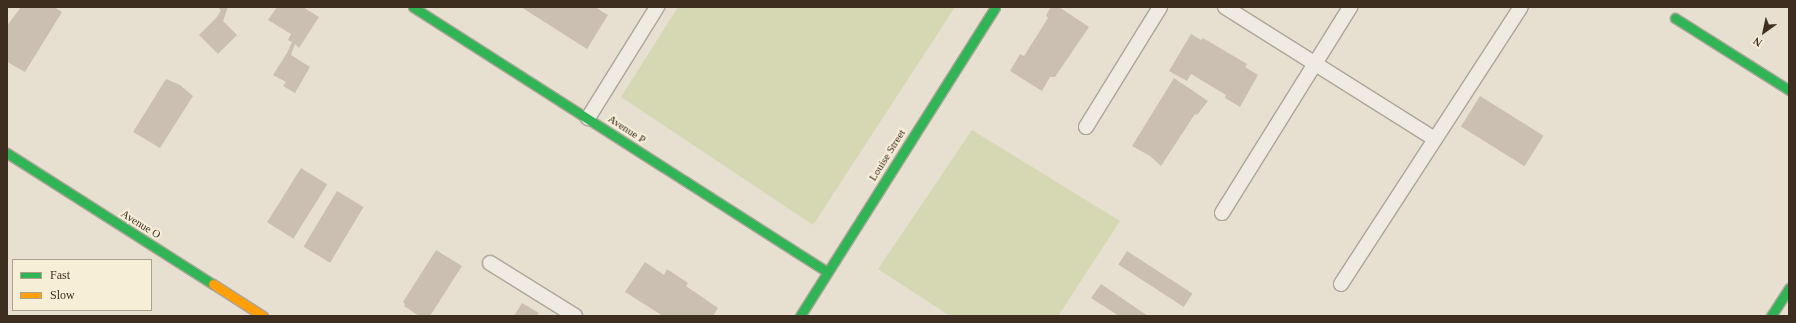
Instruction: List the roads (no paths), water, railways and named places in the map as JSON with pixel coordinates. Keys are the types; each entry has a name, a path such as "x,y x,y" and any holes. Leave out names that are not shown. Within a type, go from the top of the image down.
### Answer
{"street":[{"name":"Avenue P","path":"413,7 828,272"},
{"name":"Louise Street","path":"800,316 996,7"},
{"path":"1675,18 1789,90"},
{"name":"Avenue O","path":"7,153 263,316"},
{"path":"1771,316 1789,288"}],"lane":[{"path":"588,118 657,7"},
{"path":"1086,126 1160,7"},
{"path":"1225,7 1436,139"},
{"path":"1222,213 1350,7"},
{"path":"1341,284 1521,7"},
{"path":"490,263 575,316"}]}
